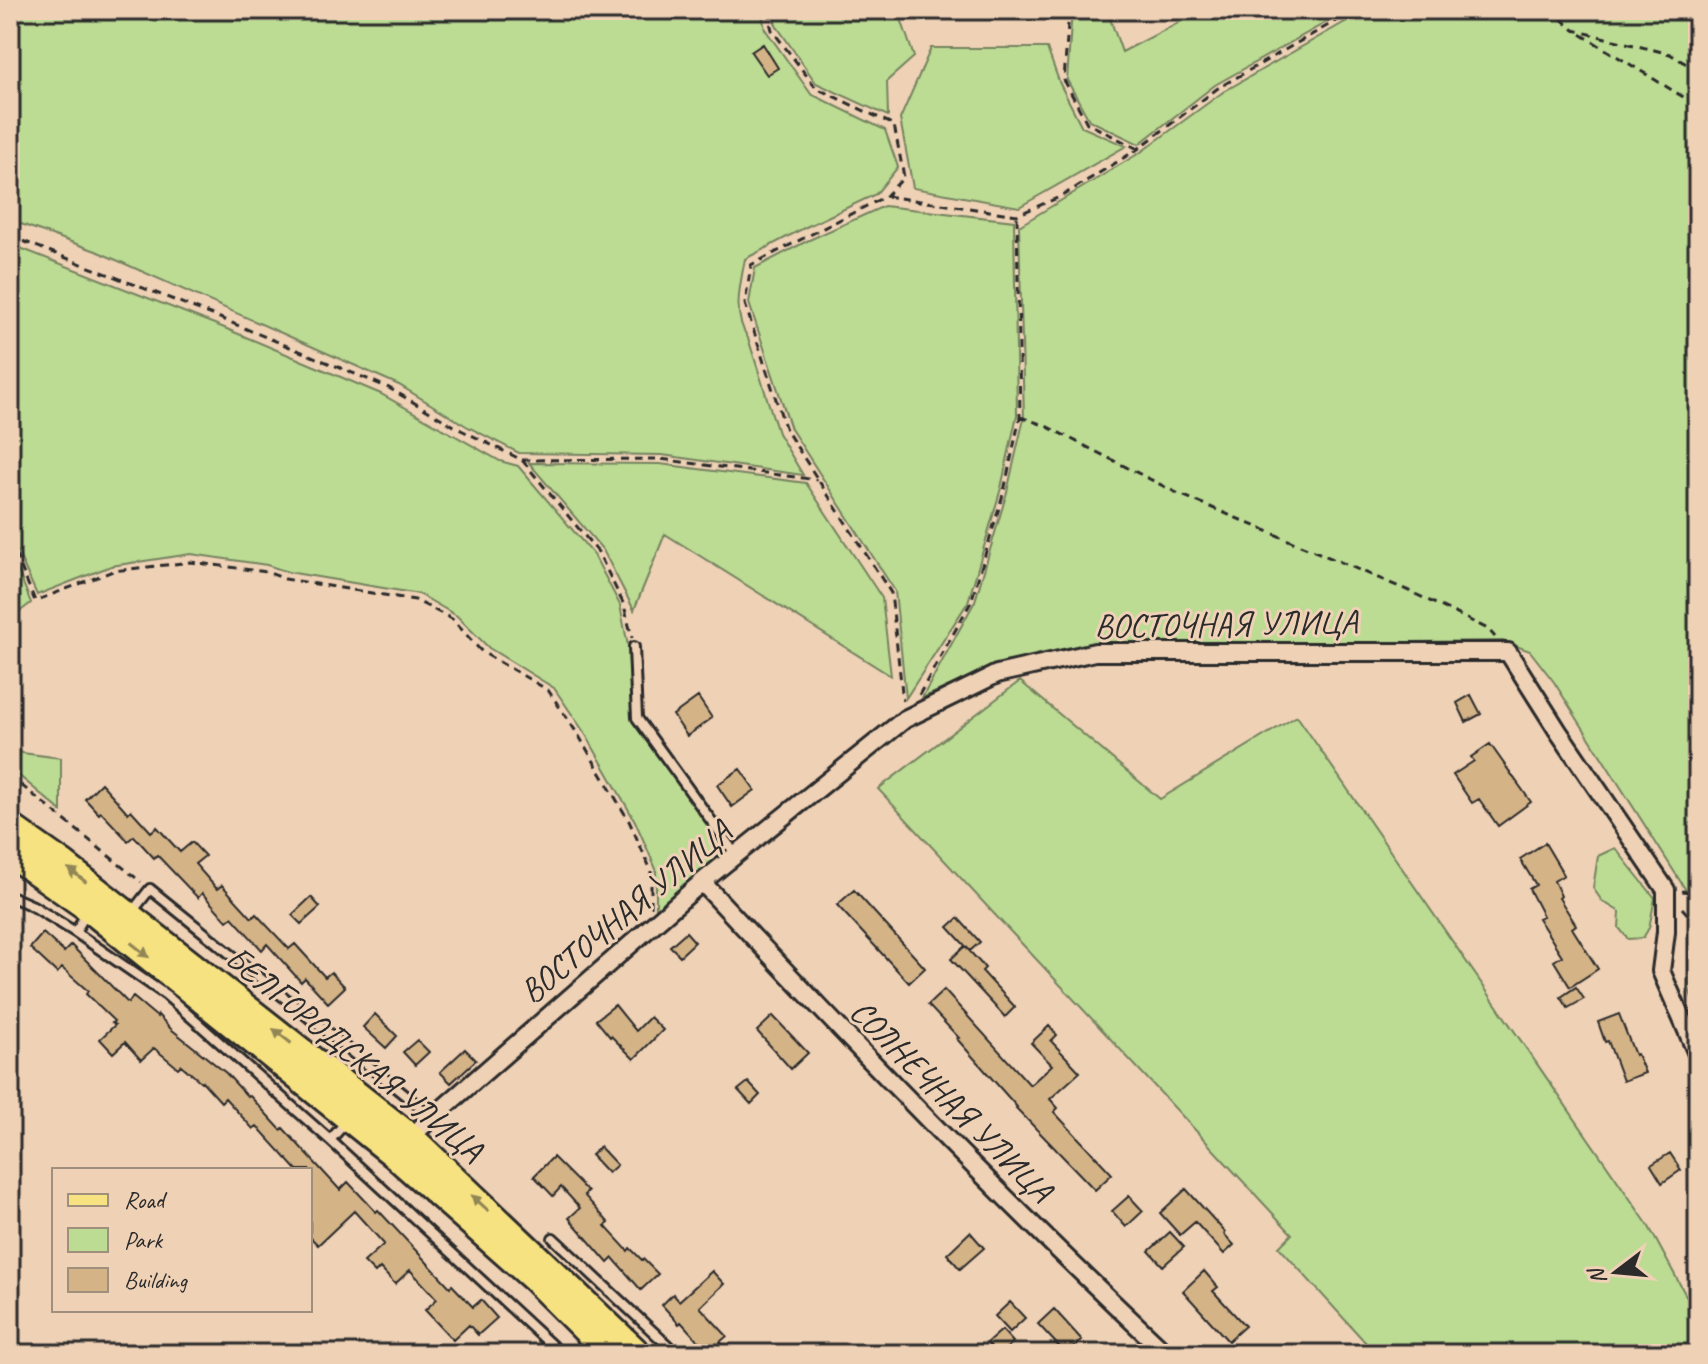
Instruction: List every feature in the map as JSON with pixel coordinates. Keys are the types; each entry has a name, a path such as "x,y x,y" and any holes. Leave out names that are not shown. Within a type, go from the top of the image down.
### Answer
{"main road":[{"name":"БЕЛГОРОДСКАЯ УЛИЦА","path":"10,827 129,916 402,1146 638,1354"},
{"name":"БЕЛГОРОДСКАЯ УЛИЦА","path":"10,853 90,909 349,1118 402,1146 610,1354"}],"street":[{"name":"ВОСТОЧНАЯ УЛИЦА","path":"402,1146 702,882 905,719 997,674 1095,652 1508,652"},
{"path":"1508,652 1666,890 1666,932 1661,971 1698,1056"},
{"name":"СОЛНЕЧНАЯ УЛИЦА","path":"702,882 834,1024 1091,1283 1167,1354"}],"lane":[{"path":"634,647 637,718 736,855"},
{"path":"129,916 150,889 432,1117"},
{"path":"10,896 75,932 166,995 330,1140 561,1354"},
{"path":"75,932 90,909"},
{"path":"330,1140 349,1118"},
{"path":"553,1238 677,1354"}],"path":[{"path":"767,10 772,30 816,88 894,125 904,177 886,196 751,265 745,304 786,430 891,593 905,719"},
{"path":"1069,10 1064,80 1087,123 1138,149"},
{"path":"886,196 1017,215 1062,196 1138,149 1218,88 1355,10"},
{"path":"1551,10 1574,30 1698,106"},
{"path":"1574,30 1670,54 1698,71"},
{"path":"905,719 971,602 1004,491 1020,417 1017,215"},
{"path":"10,236 389,388 461,430 522,460 598,552 624,605 634,647"},
{"path":"1020,417 1044,425 1177,493 1409,591 1488,629 1508,652"},
{"path":"522,460 660,459 819,480"},
{"path":"10,541 35,601 113,571 191,562 267,572 285,579 415,600 452,619 482,652 548,690 579,736 629,821 651,870 650,927"},
{"path":"10,776 150,889"},
{"path":"432,1117 451,1138 456,1152"}],"green space":[{"path":"10,10 761,10 765,29 811,94 885,130 898,167 876,194 745,259 739,300 740,319 778,433 803,475 662,455 519,453 468,427 399,385 96,251 10,220"},
{"path":"772,10 898,10 914,57 887,81 888,116 816,83 776,25"},
{"path":"1072,10 1107,10 1122,52 1188,18 1187,10 1348,10 1215,85 1139,144 1089,120 1067,80"},
{"path":"1366,10 1698,10 1698,895 1689,895 1554,682 1530,651 1503,641 1096,645 993,667 922,698 975,601 1007,492 1024,418 1019,226 1141,152 1223,92"},
{"path":"931,48 1047,48 1060,84 1082,127 1126,146 1019,207 913,188 900,119"},
{"path":"884,206 1014,221 1017,415 1001,488 968,602 906,698 895,591 791,429 749,303 755,268"},
{"path":"10,244 222,327 381,394 500,461 518,466 594,555 620,605 628,646 632,720 717,837 723,851 719,861 656,913 656,869 635,821 586,735 554,688 489,648 457,616 419,594 191,554 111,566 37,595 10,535"},
{"path":"529,463 660,464 806,483 882,598 891,676 665,534 634,610 603,550"},
{"path":"10,551 31,603 10,619"},
{"path":"1020,681 1160,799 1297,716 1648,1225 1698,1318 1698,1354 1376,1354 1279,1247 1292,1234 878,789"},
{"path":"10,742 22,753 61,758 61,811 10,768"},
{"path":"1615,848 1655,898 1649,928 1643,938 1628,939 1619,928 1620,912 1602,901 1593,888 1598,856"},
{"path":"1689,921 1698,930 1698,1014 1689,989"}],"building":[{"path":"763,44 778,68 767,75 751,52"},
{"path":"1471,695 1481,714 1466,722 1457,703"},
{"path":"698,697 712,718 687,736 673,715"},
{"path":"1490,744 1531,802 1498,826 1479,799 1472,803 1453,775 1474,761 1471,757"},
{"path":"740,769 755,790 732,807 717,785"},
{"path":"101,783 128,813 131,810 151,832 157,827 180,852 192,842 205,856 195,864 217,889 222,885 252,918 256,914 289,949 295,944 325,977 331,972 345,987 328,1003 305,978 301,982 267,944 262,950 232,917 227,921 202,893 198,898 134,836 128,841 85,799"},
{"path":"1545,843 1564,875 1554,881 1561,896 1559,898 1576,925 1572,928 1598,969 1570,987 1554,961 1562,956 1538,918 1543,916 1529,889 1536,885 1520,859"},
{"path":"854,890 925,968 909,983 837,905"},
{"path":"311,897 320,907 301,924 292,915"},
{"path":"958,918 980,942 970,951 948,927"},
{"path":"686,932 695,942 680,956 670,946"},
{"path":"43,933 64,952 71,945 128,1003 133,997 226,1073 281,1130 283,1128 340,1190 348,1182 450,1287 452,1285 473,1307 481,1300 497,1318 478,1335 469,1325 453,1340 425,1310 437,1299 410,1270 395,1284 380,1268 375,1273 364,1262 384,1244 354,1211 318,1245 312,1239 312,1168 295,1168 257,1126 253,1129 225,1098 221,1102 202,1081 181,1065 178,1068 154,1048 141,1060 125,1042 113,1053 100,1039 115,1025 112,1023 114,1021 86,994 88,991 62,968 57,973 30,948"},
{"path":"965,946 985,968 982,971 1015,1007 1005,1017 951,959"},
{"path":"1576,987 1584,999 1568,1008 1561,997"},
{"path":"944,990 1030,1085 1052,1065 1031,1043 1049,1026 1057,1035 1051,1041 1080,1072 1050,1099 1058,1108 1054,1112 1112,1174 1095,1190 1016,1108 928,1005"},
{"path":"615,1005 636,1031 650,1017 663,1030 634,1059 596,1020"},
{"path":"375,1014 397,1036 386,1048 363,1027"},
{"path":"1619,1014 1645,1073 1623,1081 1598,1022"},
{"path":"773,1016 808,1053 791,1069 757,1031"},
{"path":"417,1040 429,1052 415,1065 403,1052"},
{"path":"465,1049 476,1060 451,1083 440,1072"},
{"path":"748,1082 760,1095 751,1104 738,1090"},
{"path":"600,1147 617,1165 608,1173 591,1155"},
{"path":"1670,1153 1681,1170 1662,1183 1651,1165"},
{"path":"553,1157 588,1192 584,1195 609,1223 605,1226 628,1251 630,1248 658,1274 641,1290 613,1258 608,1263 569,1218 580,1208 561,1187 553,1196 534,1176"},
{"path":"1186,1189 1234,1245 1224,1254 1195,1222 1180,1235 1160,1213"},
{"path":"1129,1196 1143,1211 1126,1227 1112,1211"},
{"path":"970,1232 984,1248 960,1269 947,1254"},
{"path":"1170,1232 1184,1247 1163,1266 1149,1251"},
{"path":"712,1271 724,1284 700,1307 727,1336 720,1342 732,1354 710,1354 662,1305 673,1294 679,1301"},
{"path":"1204,1271 1218,1287 1213,1291 1245,1326 1228,1341 1183,1291"},
{"path":"1010,1302 1025,1318 1010,1332 995,1316"},
{"path":"1054,1309 1082,1340 1066,1354 1038,1324"},
{"path":"1002,1330 1013,1342 997,1354 987,1343"}]}
